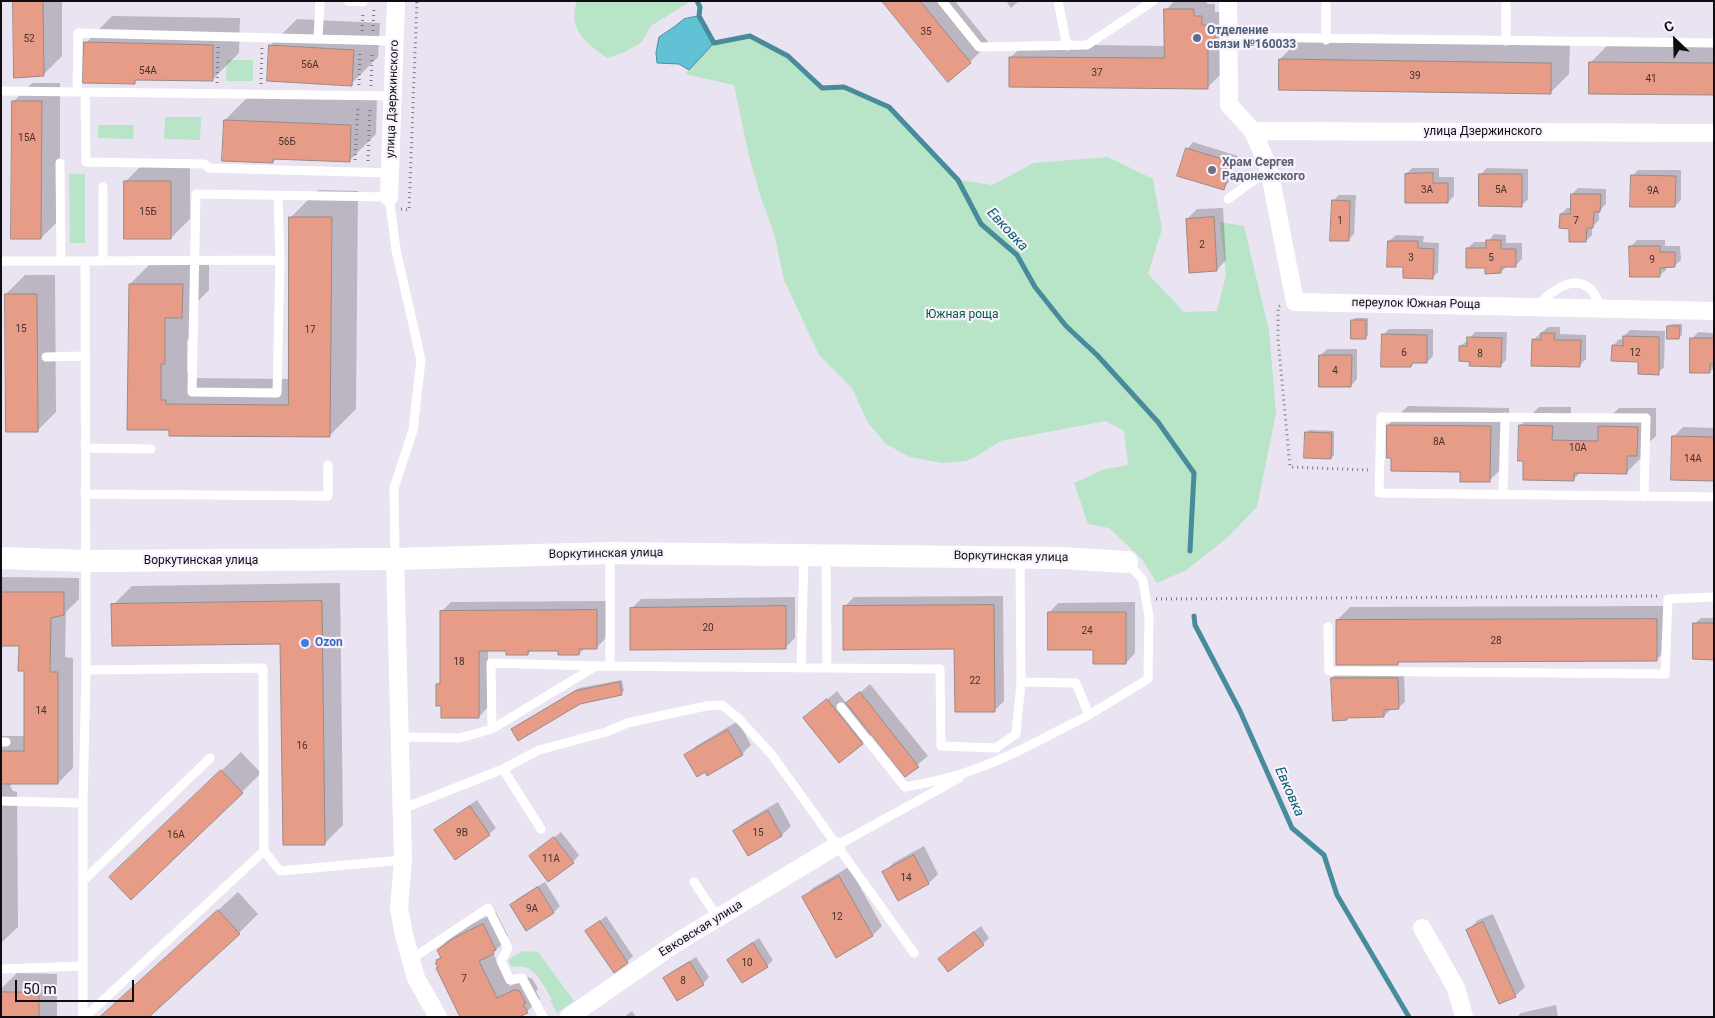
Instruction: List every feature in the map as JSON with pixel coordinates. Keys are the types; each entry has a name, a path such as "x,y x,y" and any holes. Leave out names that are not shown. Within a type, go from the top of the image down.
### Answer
{"street":[{"name":"улица Дзержинского","path":"390,203 396,1"},
{"path":"1226,3 1229,37 1229,105 1253,131 1269,169 1295,302"},
{"name":"улица Дзержинского","path":"1253,131 1714,134"},
{"name":"переулок Южная Роща","path":"1295,302 1714,311"},
{"name":"Воркутинская улица","path":"1,558 86,562 395,559 610,553 1020,557 1127,562"},
{"path":"395,559 403,860 399,908 410,960 416,978 438,1017"},
{"name":"Евковская улица","path":"569,1017 668,949 836,846"},
{"path":"1422,928 1456,988 1464,1017"}],"lane":[{"path":"318,38 320,1"},
{"path":"348,1 363,2"},
{"path":"942,1 980,47 1087,45 1153,1"},
{"path":"1058,1 1067,46"},
{"path":"1326,1 1326,40"},
{"path":"1506,1 1506,41"},
{"path":"390,173 209,168 204,164 86,162 78,33 395,41"},
{"path":"1229,37 1326,40 1714,43"},
{"path":"1,91 394,96"},
{"path":"60,162 61,261"},
{"path":"1228,199 1269,169"},
{"path":"103,187 103,261"},
{"path":"278,195 280,260 277,393 192,392 196,194 278,195 390,203 396,250 421,360 413,430 394,488 395,559"},
{"path":"1,261 280,260"},
{"path":"84,1017 82,803 86,670 85,261"},
{"path":"1539,307 1543,300 1558,288 1576,283 1588,286 1597,297 1600,308"},
{"path":"46,357 85,356"},
{"path":"1644,497 1646,418 1381,417 1379,493 1503,495 1714,498"},
{"path":"1503,495 1504,417"},
{"path":"85,448 150,449"},
{"path":"85,494 328,496 328,465"},
{"path":"610,553 610,666"},
{"path":"802,668 804,554"},
{"path":"826,554 827,668"},
{"path":"492,729 491,663 596,666 940,669 941,746 996,748 1016,734 1021,682 1020,557"},
{"path":"841,707 906,787 973,770 1003,758 1089,715 1148,678 1148,617 1143,580 1127,562"},
{"path":"1328,626 1329,671 1665,674 1668,599 1714,597"},
{"path":"400,737 460,738 492,729 596,666"},
{"path":"86,670 263,668 264,851 280,871 403,860"},
{"path":"1021,682 1076,683 1089,715"},
{"path":"402,809 503,769 539,750 606,732 628,723 706,706 722,706 738,718 772,755 914,953"},
{"path":"1016,734 1028,745"},
{"path":"83,881 210,758"},
{"path":"503,769 541,829"},
{"path":"836,846 973,770"},
{"path":"1,801 82,803"},
{"path":"84,1017 264,851"},
{"path":"694,882 718,918"},
{"path":"410,960 488,908 508,948 501,960 510,980 522,978 543,1017"},
{"path":"1,969 83,966"}],"path":[{"path":"390,203 409,210 417,1"},
{"path":"217,94 218,36"},
{"path":"261,94 262,37"},
{"path":"1295,302 1278,307 1278,339 1290,467 1380,471"},
{"path":"1146,599 1650,596 1660,596 1668,599"}],"green space":[{"path":"577,1 691,1 651,26 641,43 607,58 580,34 575,20"},
{"name":"Южная роща","path":"750,36 788,56 822,87 844,87 889,107 958,180 992,185 1034,163 1108,157 1153,179 1162,229 1148,274 1184,312 1217,311 1226,275 1220,222 1244,226 1269,331 1276,413 1257,507 1226,539 1186,570 1157,583 1142,559 1109,528 1088,524 1074,483 1105,469 1128,465 1124,431 1106,421 1000,441 966,461 942,463 910,457 886,444 868,423 852,388 819,355 784,280 774,233 761,198 749,156 734,85 685,74 714,43"},
{"path":"227,60 253,60 253,81 226,81"},
{"path":"165,117 201,117 200,140 164,139"},
{"path":"98,125 134,125 133,139 98,138"},
{"path":"69,174 85,174 85,243 70,243"},
{"path":"523,951 538,952 574,1001 557,1013 550,1000 552,999 536,975 532,971 520,966 512,967 508,960"}],"water":[{"path":"699,16 714,43 689,70 679,64 657,63 656,53 659,37 684,19"}],"building":[{"path":"13,1 43,1 44,76 14,78"},
{"path":"882,1 920,1 971,63 948,82"},
{"path":"1164,9 1194,9 1194,16 1202,16 1202,25 1210,25 1210,31 1215,31 1215,44 1208,43 1208,89 1009,87 1009,57 1164,58"},
{"path":"84,42 213,45 213,81 135,80 135,84 83,83"},
{"path":"269,45 354,50 352,86 267,81"},
{"path":"1279,59 1551,63 1551,94 1279,90"},
{"path":"1589,62 1714,63 1714,95 1589,94"},
{"path":"12,101 42,101 41,239 11,239"},
{"path":"224,120 351,125 350,162 273,159 273,163 222,161"},
{"path":"1186,148 1232,162 1224,190 1177,176"},
{"path":"1433,173 1433,183 1448,183 1448,203 1405,203 1405,174"},
{"path":"1479,174 1522,174 1522,207 1479,206"},
{"path":"1631,175 1676,176 1675,207 1630,207"},
{"path":"124,181 171,181 171,239 124,239"},
{"path":"1571,194 1601,194 1600,212 1594,212 1593,228 1587,228 1586,242 1569,242 1569,229 1559,228 1560,214 1570,214"},
{"path":"1332,200 1350,201 1349,241 1330,241"},
{"path":"289,217 332,217 330,437 169,436 169,430 127,430 129,284 183,284 182,318 165,318 165,364 161,364 161,400 166,400 166,404 288,405"},
{"path":"1214,217 1217,271 1189,273 1186,219"},
{"path":"1486,240 1501,240 1501,249 1516,249 1516,267 1501,267 1501,273 1485,274 1485,268 1466,268 1466,248 1486,248"},
{"path":"1388,241 1418,241 1418,248 1434,249 1433,279 1403,278 1403,267 1387,267"},
{"path":"1629,246 1660,246 1660,252 1675,252 1675,267 1660,268 1660,277 1630,277"},
{"path":"5,294 37,294 38,432 6,432"},
{"path":"1351,320 1366,320 1366,339 1351,339"},
{"path":"1667,326 1680,326 1679,339 1667,339"},
{"path":"1541,333 1555,333 1554,340 1581,340 1580,367 1531,366 1532,339 1541,340"},
{"path":"1382,334 1427,335 1427,363 1412,363 1411,367 1381,367"},
{"path":"1623,336 1659,337 1659,375 1638,374 1638,362 1611,361 1612,345 1623,346"},
{"path":"1467,337 1502,338 1501,367 1469,366 1470,362 1459,361 1459,346 1467,346"},
{"path":"1690,338 1714,338 1714,364 1710,364 1710,373 1690,373"},
{"path":"1319,355 1352,355 1351,387 1319,387"},
{"path":"1387,425 1491,426 1490,482 1460,482 1460,472 1391,471 1391,458 1387,458"},
{"path":"1519,425 1553,426 1552,440 1598,441 1598,426 1638,427 1637,456 1627,456 1627,474 1574,473 1574,481 1523,480 1523,461 1518,461"},
{"path":"1305,432 1332,433 1331,459 1304,458"},
{"path":"1672,436 1714,437 1714,481 1671,480"},
{"path":"1,592 64,592 64,615 51,618 50,672 58,672 58,784 1,784 1,751 24,751 24,671 18,671 19,646 1,646"},
{"path":"322,601 325,845 283,845 280,644 112,646 111,604"},
{"path":"994,605 995,712 955,712 954,649 843,650 843,606"},
{"path":"786,606 786,649 630,650 630,608"},
{"path":"597,610 597,649 579,649 579,655 558,655 558,651 528,651 528,655 506,655 506,651 479,651 479,718 441,718 441,706 436,706 436,684 440,684 440,611"},
{"path":"1048,612 1126,612 1126,664 1093,664 1093,650 1048,650"},
{"path":"1657,619 1657,661 1398,662 1398,665 1336,665 1336,620"},
{"path":"1693,623 1714,623 1714,660 1693,659"},
{"path":"1331,678 1398,678 1399,709 1384,710 1384,717 1347,718 1347,720 1333,721"},
{"path":"620,682 622,695 580,704 518,741 511,729 575,691"},
{"path":"860,692 919,767 905,777 846,703"},
{"path":"827,699 863,744 839,763 803,718"},
{"path":"728,730 743,755 707,776 705,772 697,777 684,755"},
{"path":"221,770 243,793 131,900 109,877"},
{"path":"470,806 490,835 455,860 434,830"},
{"path":"768,811 782,836 748,856 733,831"},
{"path":"554,837 574,863 548,882 529,856"},
{"path":"914,855 929,884 898,901 882,872"},
{"path":"839,876 873,936 836,958 802,897"},
{"path":"538,887 554,913 526,931 510,905"},
{"path":"218,910 240,934 149,1017 100,1017"},
{"path":"600,921 628,963 614,973 585,931"},
{"path":"1483,922 1516,997 1499,1004 1466,930"},
{"path":"483,924 496,950 493,951 494,954 479,961 497,998 516,989 517,991 519,990 526,1003 523,1004 528,1013 519,1017 460,1017 436,968 438,967 435,963 437,962 436,960 441,958 437,950 454,938"},
{"path":"974,932 984,945 948,972 938,959"},
{"path":"753,943 768,967 742,983 727,960"},
{"path":"690,962 704,985 677,1001 663,978"},
{"path":"1,992 39,992 39,1017 1,1017"}],"waterway":[{"name":"Евковка","path":"697,1 700,7 699,16 714,43 750,36 788,56 822,88 844,87 889,107 958,180 981,224 1017,255 1035,287 1066,326 1097,355 1158,422 1194,473 1190,551"},
{"name":"Евковка","path":"1194,616 1195,625 1240,711 1292,828 1324,855 1337,895 1409,1017"}],"place":[{"name":"Отделение связи №160033","path":"1197,38"},
{"name":"Храм Сергея Радонежского","path":"1212,170"},
{"name":"Ozon","path":"305,643"}]}
